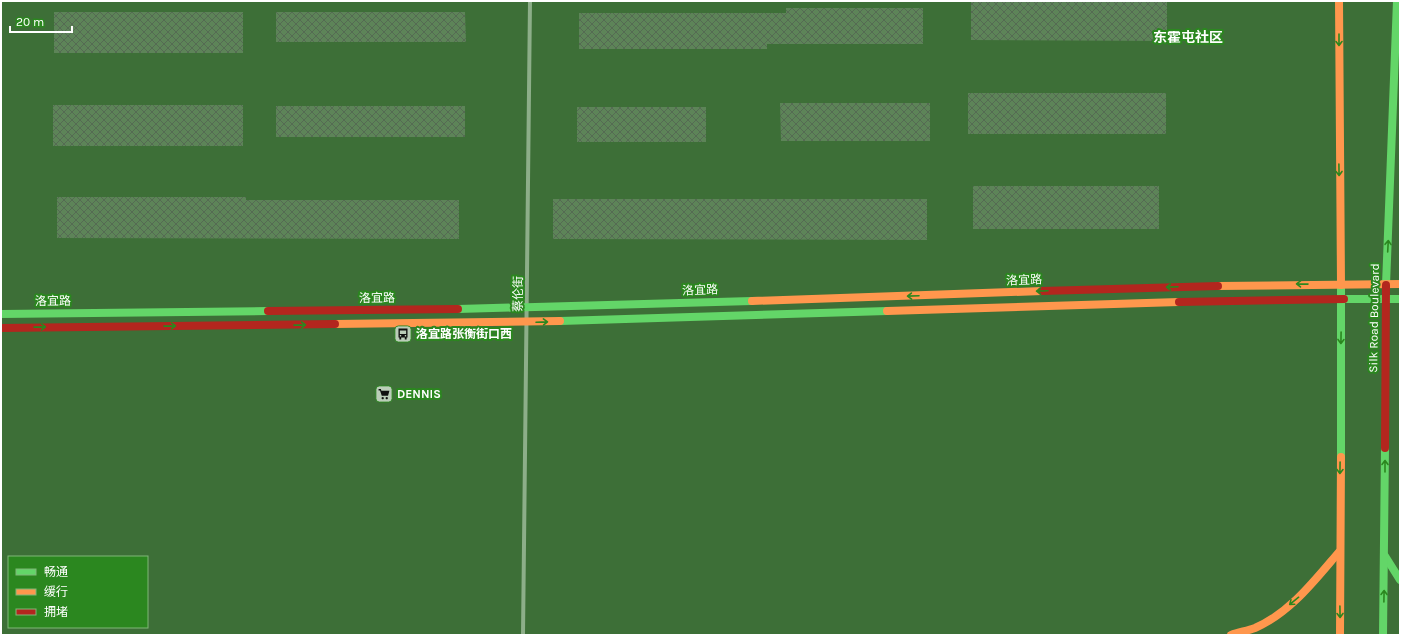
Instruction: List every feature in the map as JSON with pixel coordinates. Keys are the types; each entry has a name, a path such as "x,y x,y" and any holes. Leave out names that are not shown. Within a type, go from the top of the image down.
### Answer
{"main road":[{"path":"1338,1 1341,285 1339,552 1340,635"},
{"name":"Silk Road Boulevard","path":"1383,635 1385,556 1386,284 1397,1"},
{"name":"洛宜路","path":"1,314 528,308 1267,284 1400,284"},
{"path":"1,328 528,322 1274,299 1400,299"},
{"path":"1231,635 1256,627 1277,615 1303,593 1339,552"},
{"path":"1385,556 1400,580"}],"street":[{"name":"蔡伦街","path":"523,635 528,322 530,1"}],"building":[{"path":"971,1 1167,1 1167,41 971,40"},
{"path":"786,8 923,8 923,44 767,44 767,49 579,49 579,13 786,13"},
{"path":"54,12 243,12 243,53 54,53"},
{"path":"276,12 465,12 466,42 276,42"},
{"path":"968,93 1166,93 1166,134 968,134"},
{"path":"780,103 930,103 930,141 781,141"},
{"path":"53,105 243,105 243,146 53,146"},
{"path":"276,106 465,106 465,137 276,137"},
{"path":"577,107 706,107 706,142 577,142"},
{"path":"973,186 1159,186 1159,229 973,229"},
{"path":"57,197 246,197 246,200 459,200 459,239 57,238"},
{"path":"553,199 927,199 927,240 553,239"}],"traffic: fast":[{"path":"1386,285 1397,1"},
{"path":"1341,285 1341,457"},
{"path":"1344,299 1400,299"},
{"path":"458,309 752,301"},
{"path":"1,314 268,311"},
{"path":"560,321 887,311"},
{"path":"1383,635 1385,448"},
{"path":"1385,556 1400,580"}],"traffic: slow":[{"path":"1339,1 1341,285"},
{"path":"1218,286 1400,284"},
{"path":"752,301 1042,291"},
{"path":"887,311 1179,302"},
{"path":"335,324 560,321"},
{"path":"1340,635 1341,457"},
{"path":"1231,635 1255,628 1280,614 1291,605 1321,574 1339,552"}],"traffic: jam":[{"path":"1385,448 1386,285"},
{"path":"1042,291 1218,286"},
{"path":"1179,302 1344,299"},
{"path":"268,311 458,309"},
{"path":"1,328 335,324"}],"place":[{"name":"洛宜路张衡街口西","path":"403,334"},
{"name":"DENNIS","path":"384,394"}],"district":[{"name":"东霍屯社区","path":"1188,37"}]}
